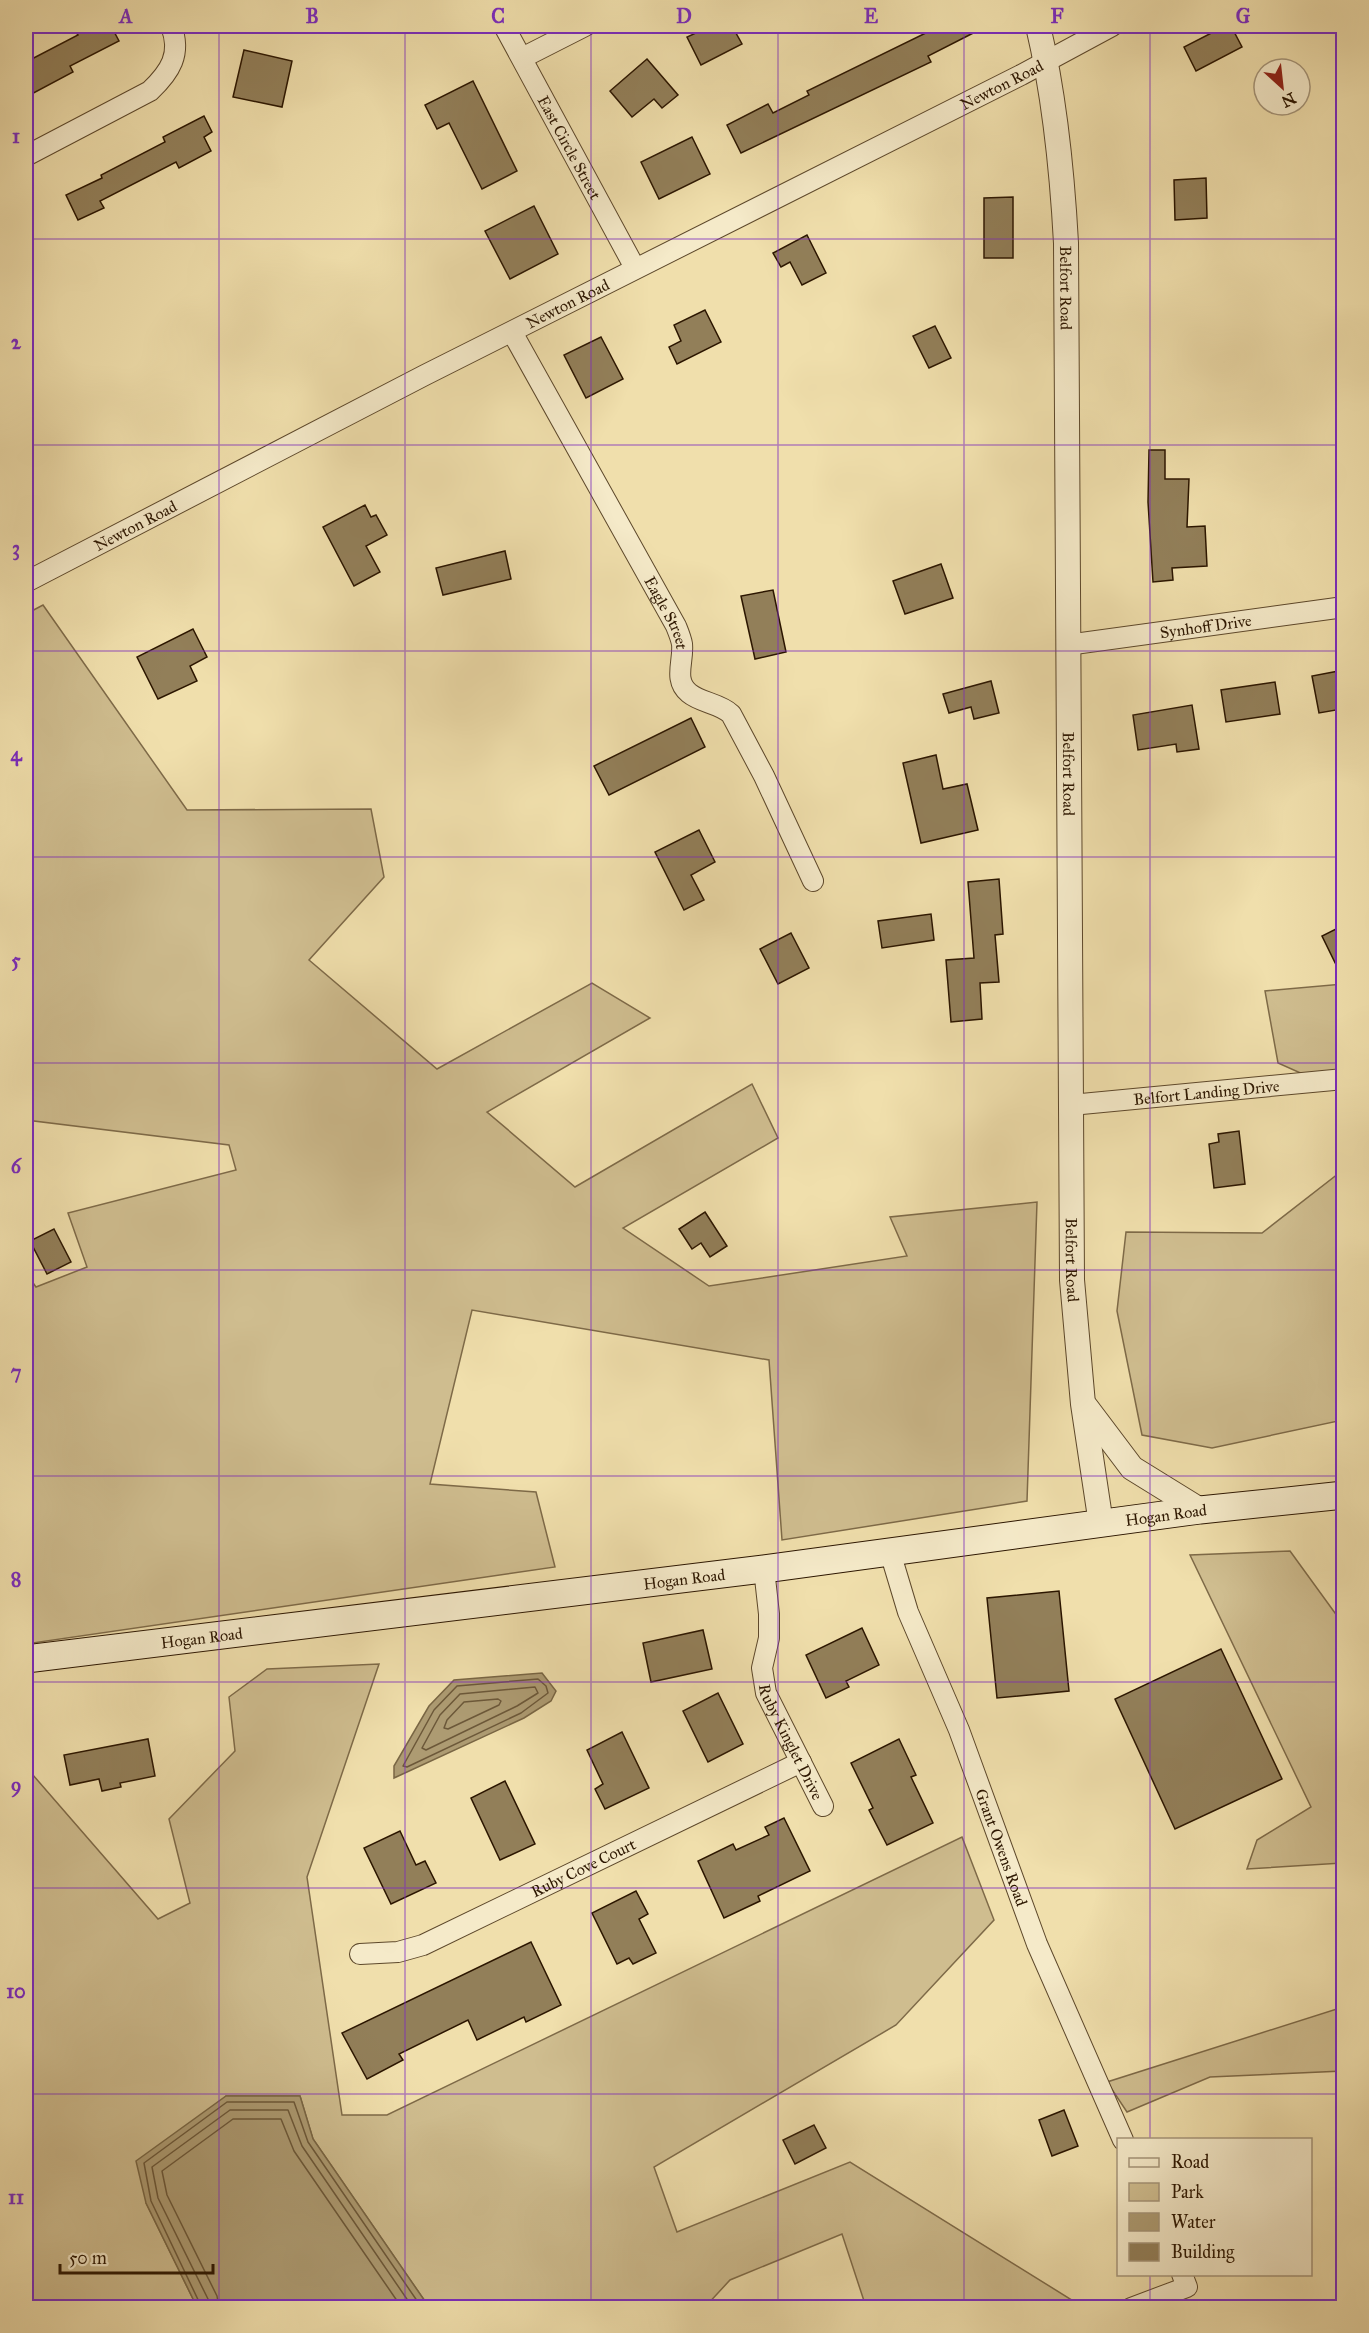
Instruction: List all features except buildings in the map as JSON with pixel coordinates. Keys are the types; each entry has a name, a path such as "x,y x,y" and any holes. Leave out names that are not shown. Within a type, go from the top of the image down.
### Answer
{"main road":[{"name":"Hogan Road","path":"26,1659 764,1569 1200,1510 1344,1494"}],"street":[{"path":"26,156 150,91 165,77 174,60 177,44 171,26"},
{"name":"East Circle Street","path":"504,26 635,268"},
{"path":"522,58 585,26"},
{"name":"Belfort Road","path":"1038,26 1046,60 1062,164 1066,243 1072,1280 1083,1404 1101,1524"},
{"name":"Newton Road","path":"26,582 635,268 1112,26"},
{"name":"Eagle Street","path":"512,332 676,626 682,644 679,674 682,685 689,694 723,707 730,714 764,776 813,881"},
{"name":"Synhoff Drive","path":"1067,645 1344,607"},
{"name":"Belfort Landing Drive","path":"1071,1105 1344,1079"},
{"path":"1083,1404 1132,1468 1200,1510"},
{"name":"Grant Owens Road","path":"890,1552 908,1611 959,1730 1037,1944 1123,2138"},
{"name":"Ruby Kinglet Drive","path":"764,1569 769,1614 769,1638 762,1668 766,1693 823,1806"},
{"name":"Ruby Cove Court","path":"360,1954 398,1952 423,1945 801,1762"},
{"path":"1131,2307 1187,2287 1183,2276"}],"green space":[{"path":"43,605 187,810 371,809 384,877 309,960 437,1069 592,983 650,1018 487,1112 575,1187 752,1084 778,1138 623,1228 709,1286 907,1256 890,1217 1037,1202 1027,1501 782,1540 769,1360 472,1310 430,1484 536,1492 555,1567 26,1644 26,1273 36,1287 87,1267 68,1213 236,1170 229,1145 26,1120 26,947 33,946 26,925 26,614"},
{"path":"1343,984 1343,1092 1278,1063 1265,991"},
{"path":"1343,1170 1343,1420 1212,1448 1142,1435 1117,1311 1126,1232 1262,1233"},
{"path":"1290,1551 1343,1624 1343,1890 1342,1863 1247,1869 1257,1840 1311,1807 1190,1555"},
{"path":"379,1664 307,1877 342,2115 387,2115 962,1837 994,1920 896,2025 654,2167 677,2232 850,2162 1083,2307 866,2307 842,2234 730,2280 705,2307 429,2307 313,2139 300,2096 226,2096 146,2203 197,2307 26,2307 26,1767 158,1919 190,1903 169,1819 235,1751 229,1697 267,1669"},
{"path":"1343,2007 1343,2071 1210,2077 1127,2112 1107,2082"}],"water":[{"path":"542,1673 556,1691 551,1701 524,1718 394,1778 394,1766 429,1706 454,1680"},
{"path":"226,2096 300,2096 313,2139 429,2307 197,2307 146,2203 136,2161"}]}
